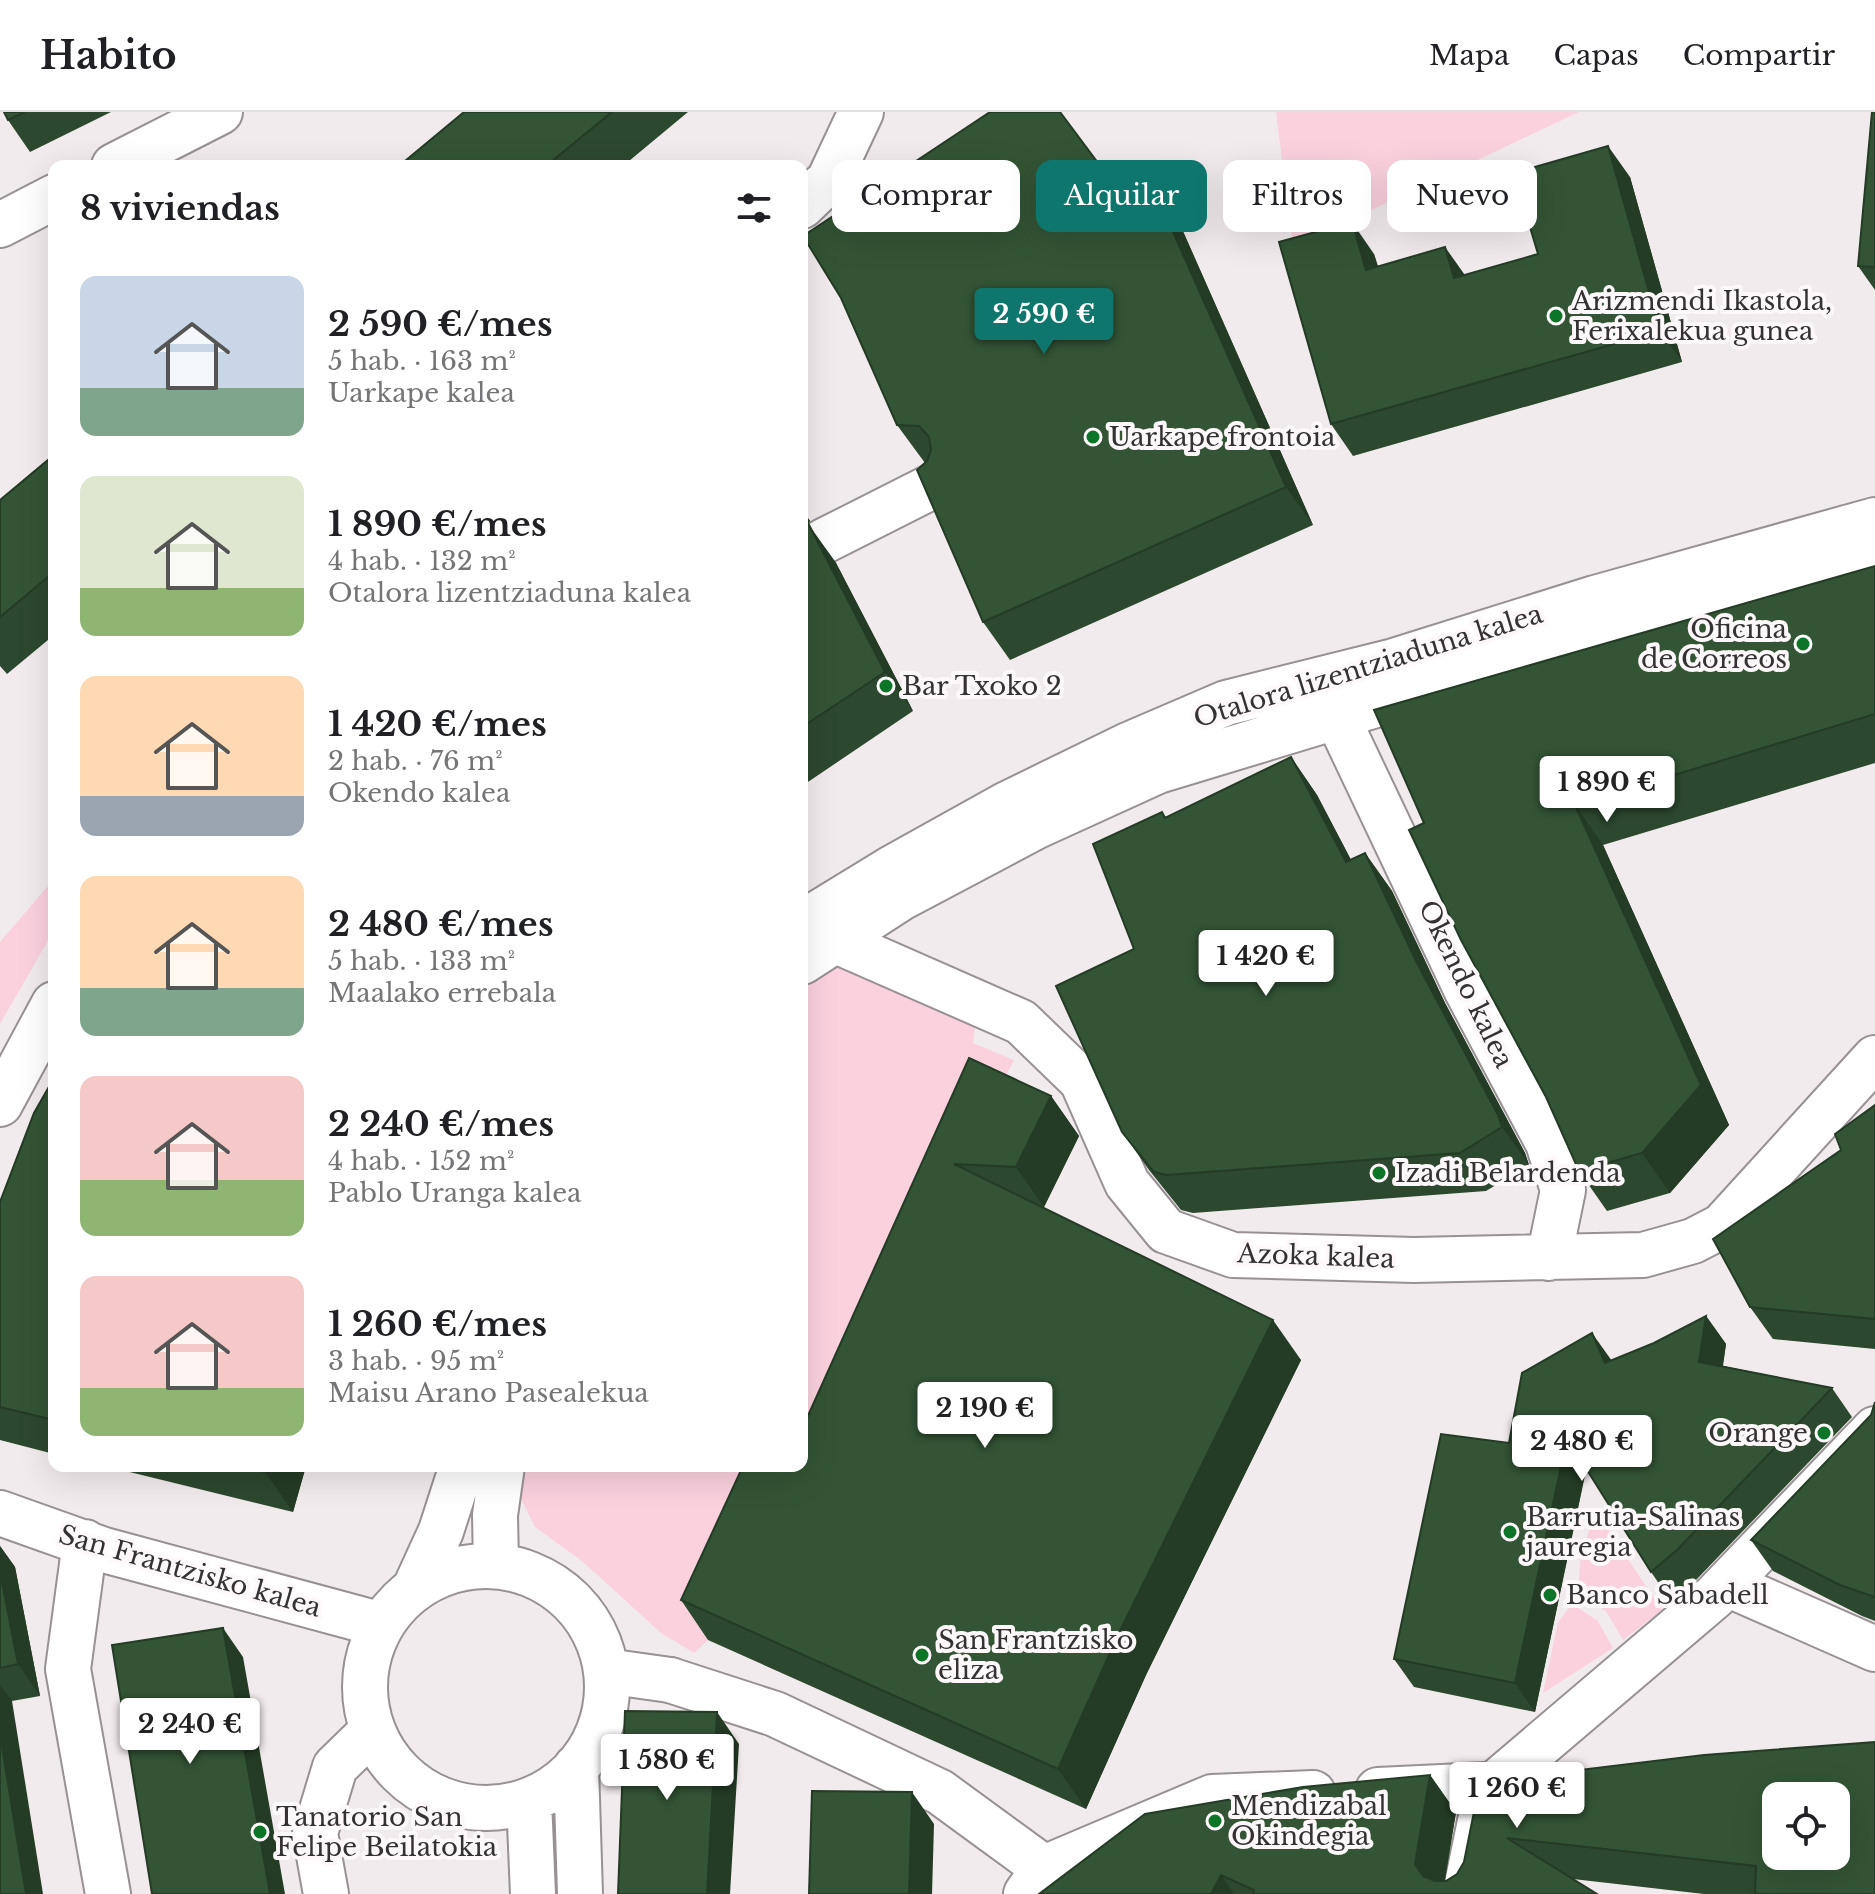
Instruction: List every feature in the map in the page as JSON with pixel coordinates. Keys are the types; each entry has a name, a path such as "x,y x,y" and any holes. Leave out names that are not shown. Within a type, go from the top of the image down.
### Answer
{"street":[{"path":"126,160 220,112"},
{"path":"808,200 829,180 861,112"},
{"path":"0,225 48,200"},
{"path":"824,541 933,486"},
{"name":"Otalora lizentziaduna kalea","path":"813,941 892,868 1007,804 1128,745 1226,703 1394,661 1595,598 1875,520"},
{"name":"Otalora lizentziaduna kalea","path":"813,941 1035,827 1158,771 1613,633 1875,561"},
{"name":"Okendo kalea","path":"1337,717 1467,991 1548,1143 1563,1190 1549,1258"},
{"name":"Azoka kalea","path":"813,941 1021,1022 1082,1081 1127,1183 1166,1231 1233,1255 1414,1260 1549,1258 1643,1255 1693,1241 1722,1226 1875,1058"},
{"path":"0,1104 48,1015"},
{"path":"1484,1894 1464,1894 1483,1807 1492,1786 1727,1584 1875,1429"},
{"path":"415,1588 441,1531 460,1472"},
{"path":"496,1566 495,1515 501,1472"},
{"name":"San Frantzisko kalea","path":"0,1513 85,1542 382,1625"},
{"path":"85,1542 68,1669 108,1894"},
{"path":"496,1566 523,1571 547,1582 569,1599 587,1620 606,1671 602,1722 591,1746 576,1767 555,1787 529,1800 493,1809 455,1805 420,1789 391,1764 372,1731 365,1705 365,1677 370,1650 396,1604 415,1588 454,1569 496,1566"},
{"path":"1727,1584 1875,1649"},
{"path":"606,1671 670,1680 775,1714 940,1792 1035,1881 1212,1797 1568,1780"},
{"path":"326,1894 315,1833 335,1767 372,1731"},
{"path":"576,1767 580,1894"},
{"path":"529,1800 533,1894"}],"shaded area":[{"path":"1276,112 1579,112 1477,160 1387,160 1387,203 1371,210 1371,160 1282,160"},
{"path":"1291,232 1325,232 1293,247"},
{"path":"48,886 48,940 0,1024 0,942"},
{"path":"837,967 975,1025 973,1043 1014,1060 808,1455 808,983"},
{"path":"519,1472 787,1472 708,1640 694,1653 661,1633 582,1561 535,1527 520,1497"},
{"path":"1595,1510 1662,1610 1623,1640 1606,1611 1587,1600 1579,1583 1580,1562"},
{"path":"1572,1604 1598,1621 1613,1648 1543,1693 1558,1622"}],"building":[{"path":"4,112 25,112 8,120"},
{"path":"464,112 612,112 553,160 406,160"},
{"name":"Uarkape frontoia","path":"990,112 1060,112 1096,160 1036,160 1036,232 1173,232 1286,487 983,622 917,470 927,461 931,450 929,437 919,426 897,425 841,298 808,244 808,233 832,217 832,232 1020,232 1020,160 918,160"},
{"path":"1872,112 1875,112 1875,267 1858,266"},
{"name":"Arizmendi Ikastola, Ferixalekua gunea","path":"1608,146 1660,331 1331,424 1279,242 1316,232 1355,232 1366,270 1445,247 1454,278 1538,254 1531,232 1537,232 1537,166"},
{"path":"48,460 48,577 0,617 0,500"},
{"path":"808,523 885,672 808,723"},
{"path":"1875,566 1875,714 1575,805 1701,1085 1642,1153 1579,1171 1546,1097 1461,940 1409,830 1424,823 1374,710"},
{"path":"1291,757 1346,862 1365,853 1418,965 1502,1127 1460,1153 1167,1175 1154,1172 1122,1132 1056,986 1134,949 1093,844 1162,812 1165,818"},
{"path":"969,1058 1051,1096 1016,1167 954,1164 1273,1320 1118,1635 1058,1769 681,1600 740,1472 808,1472 808,1416"},
{"path":"48,1088 48,1419 0,1407 0,1202 34,1113"},
{"path":"1875,1105 1875,1319 1750,1307 1713,1239 1841,1150 1835,1134"},
{"path":"1706,1316 1699,1362 1832,1388 1677,1550 1651,1572 1567,1438 1515,1683 1394,1659 1441,1434 1509,1443 1522,1373 1592,1333 1605,1363 1654,1343"},
{"path":"1875,1402 1875,1597 1840,1585 1751,1540 1871,1415"},
{"path":"0,1572 18,1664 0,1668"},
{"path":"223,1628 270,1894 152,1894 112,1645"},
{"path":"625,1711 717,1712 707,1894 618,1894"},
{"path":"0,1734 26,1894 0,1894"},
{"path":"1875,1742 1875,1894 1755,1894 1756,1866 1507,1838 1597,1894 1253,1894 1254,1890 1221,1875 1211,1894 1039,1894 1145,1814 1303,1787 1430,1775 1415,1864 1423,1876 1446,1881 1457,1874 1464,1862 1480,1782 1704,1755"},
{"path":"812,1791 912,1792 909,1894 809,1894"}],"place":[{"name":"Arizmendi Ikastola, Ferixalekua gunea","path":"1556,316"},
{"name":"Uarkape frontoia","path":"1093,437"},
{"name":"Oficina de Correos","path":"1803,644"},
{"name":"Bar Txoko 2","path":"886,686"},
{"name":"Izadi Belardenda","path":"1379,1173"},
{"name":"Orange","path":"1824,1433"},
{"name":"Barrutia-Salinas jauregia","path":"1510,1532"},
{"name":"Banco Sabadell","path":"1550,1595"},
{"name":"San Frantzisko eliza","path":"922,1655"},
{"name":"Mendizabal Okindegia","path":"1215,1821"},
{"name":"Tanatorio San Felipe Beilatokia","path":"260,1832"}]}
